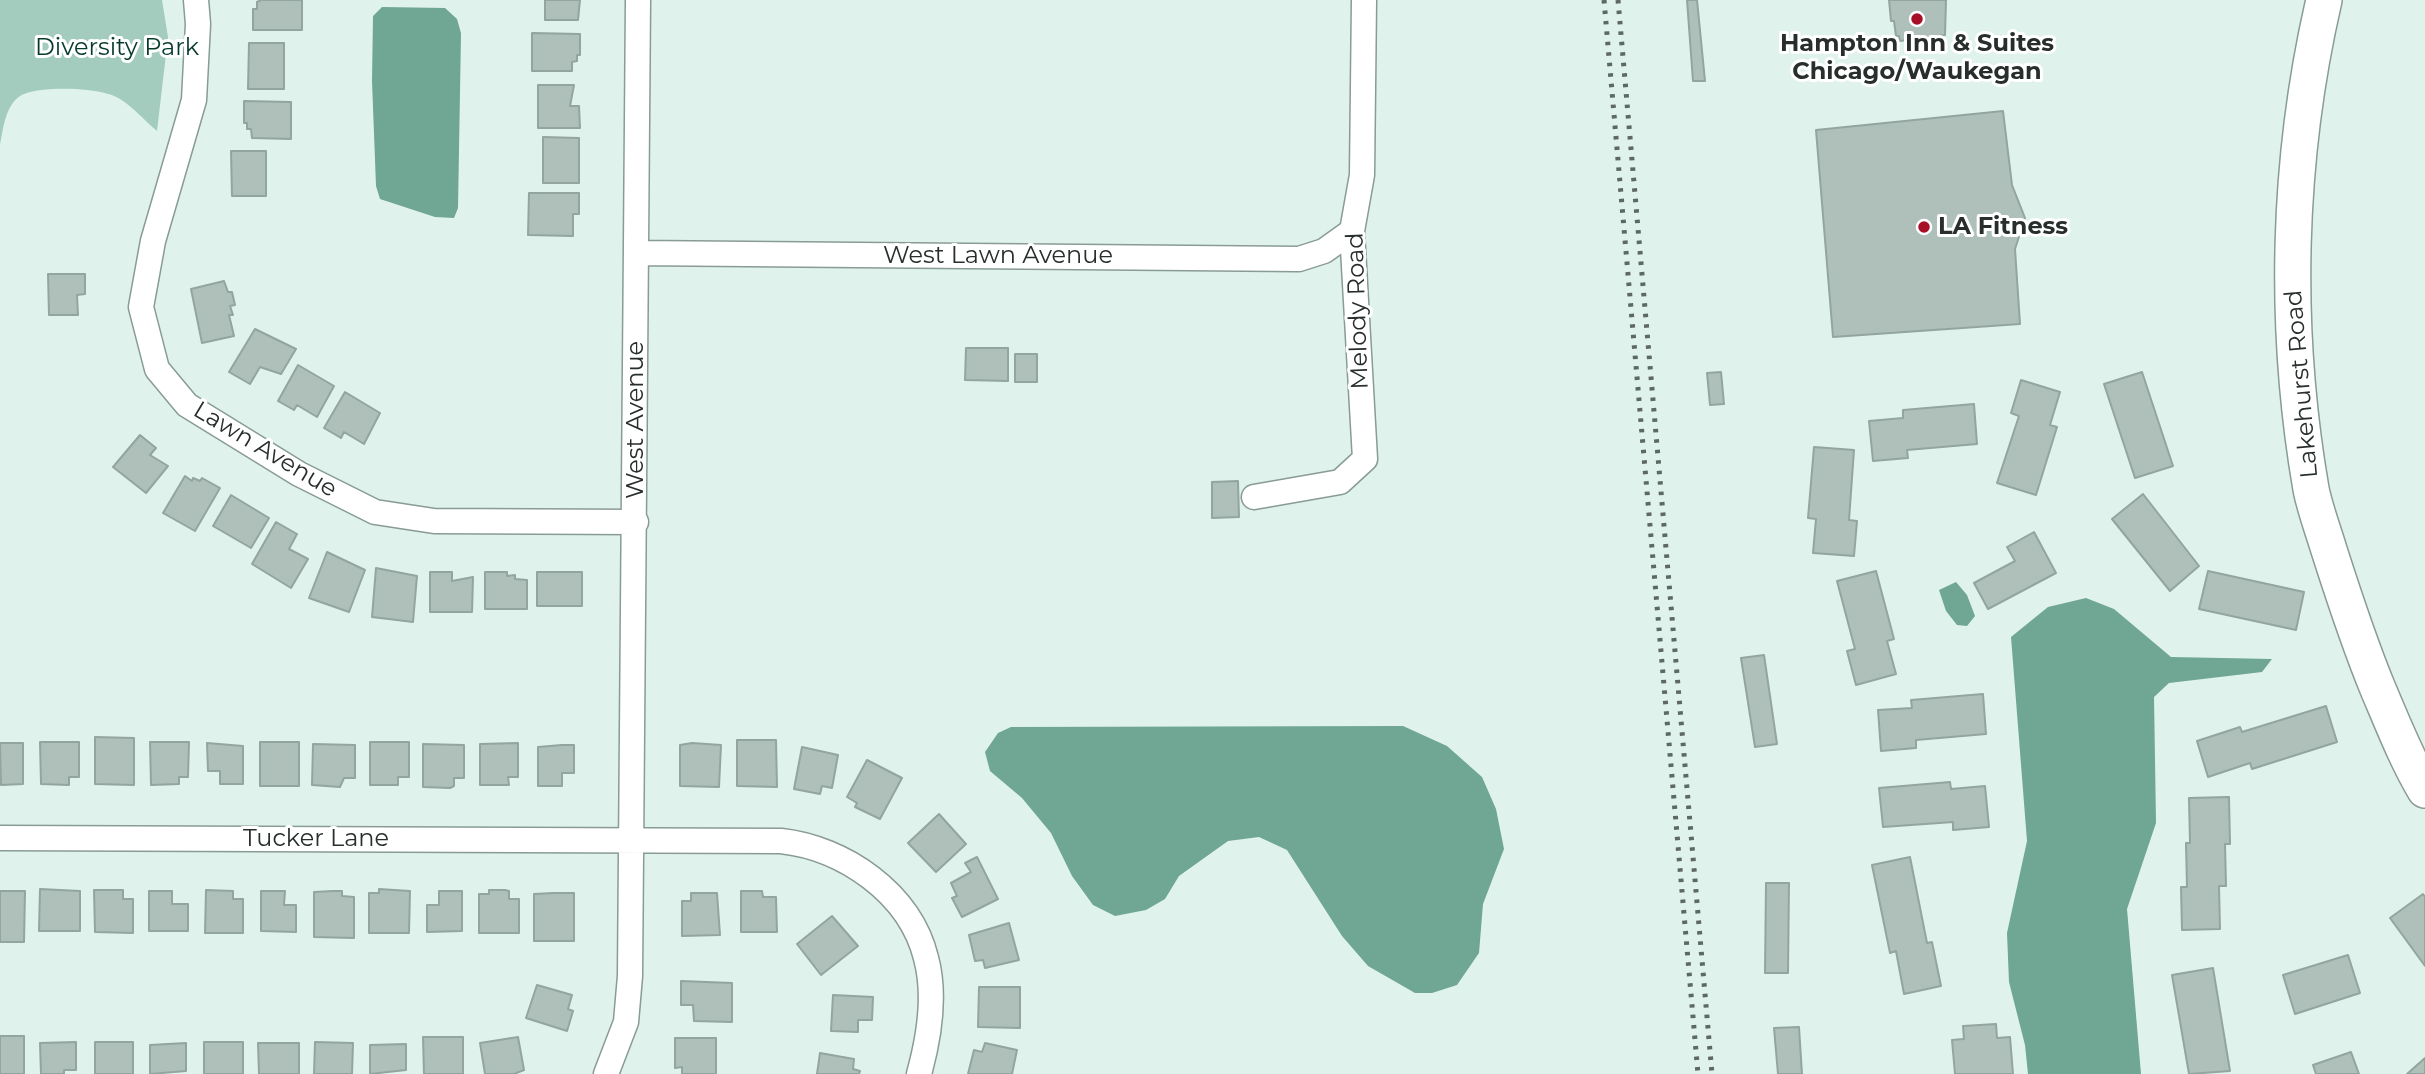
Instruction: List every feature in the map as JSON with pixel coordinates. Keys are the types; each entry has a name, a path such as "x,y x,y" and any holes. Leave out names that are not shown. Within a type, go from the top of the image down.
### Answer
{"street":[{"name":"Lawn Avenue","path":"196,0 198,24 194,100 153,241 141,307 157,369 187,405 299,474 375,512 434,521 636,522"},
{"name":"West Avenue","path":"606,1074 626,1022 630,976 636,522 638,0"},
{"name":"Melody Road","path":"1255,497 1340,482 1365,459 1352,231 1362,175 1364,0"},
{"name":"Lakehurst Road","path":"2324,0 2309,62 2299,134 2292,286 2298,394 2312,492 2354,633 2411,766 2425,790"},
{"name":"West Lawn Avenue","path":"637,253 1298,259 1324,251 1352,231"},
{"name":"Tucker Lane","path":"0,838 781,841 811,844 876,880 915,926 927,959 931,1000 919,1074"}],"green space":[{"name":"Diversity Park","path":"0,0 162,0 168,37 157,131 130,106 112,95 85,90 40,90 28,92 15,100 6,119 0,145"}],"shaded area":[{"path":"382,7 445,8 457,19 461,33 458,208 454,218 435,217 380,199 376,186 372,81 373,16"},
{"path":"1956,582 1967,595 1975,616 1967,626 1957,625 1946,611 1939,590"},
{"path":"2086,598 2114,609 2171,657 2272,659 2262,672 2169,683 2154,697 2156,823 2127,909 2141,1074 2028,1074 2025,1045 2009,982 2007,933 2027,841 2011,637 2048,607"},
{"path":"1403,726 1447,746 1482,777 1496,809 1504,849 1483,904 1479,953 1457,985 1432,993 1415,993 1368,966 1342,936 1287,850 1259,837 1228,841 1179,876 1165,899 1146,910 1115,916 1093,905 1072,876 1051,833 1022,798 990,771 985,752 998,733 1011,727"}],"building":[{"path":"302,0 302,30 253,30 253,9 257,9 257,2"},
{"path":"545,0 580,0 578,20 545,20"},
{"path":"1687,0 1697,0 1705,81 1693,81"},
{"name":"Hampton Inn & Suites Chicago/Waukegan","path":"1889,0 1946,0 1945,35 1900,41 1899,36 1896,36 1894,21 1891,21"},
{"path":"532,33 580,34 580,55 577,55 577,61 572,62 572,71 532,71"},
{"path":"249,43 284,43 284,89 248,89"},
{"path":"538,85 574,85 570,106 579,106 580,128 538,128"},
{"path":"244,101 291,102 291,139 252,138 251,129 247,129 247,123 244,123"},
{"name":"LA Fitness","path":"2003,111 2012,185 2025,218 2015,249 2020,324 1833,337 1816,130"},
{"path":"543,137 579,138 579,183 543,183"},
{"path":"231,151 266,151 266,196 232,196"},
{"path":"529,193 579,193 579,214 573,214 573,236 528,235"},
{"path":"48,274 85,274 85,294 77,295 78,315 49,315"},
{"path":"224,281 228,292 232,292 235,305 230,306 233,315 229,315 234,336 202,343 191,289"},
{"path":"255,329 296,349 281,374 260,367 250,384 229,372"},
{"path":"966,348 1008,348 1008,381 965,380"},
{"path":"1015,354 1037,354 1037,382 1015,382"},
{"path":"298,365 334,386 317,417 297,405 294,410 278,401"},
{"path":"1721,372 1724,404 1710,405 1707,373"},
{"path":"2142,372 2173,466 2135,478 2104,384"},
{"path":"2021,380 2060,392 2050,425 2057,427 2036,495 1997,483 2019,416 2011,413"},
{"path":"345,392 380,413 364,444 344,432 341,438 324,428"},
{"path":"1974,404 1977,444 1907,450 1908,458 1873,461 1869,421 1903,418 1903,410"},
{"path":"140,435 156,448 150,455 168,466 146,493 113,467"},
{"path":"1814,447 1854,450 1849,520 1857,521 1854,556 1813,553 1816,519 1808,518"},
{"path":"185,476 192,481 193,478 200,481 202,478 220,488 195,531 163,513"},
{"path":"1238,481 1239,517 1212,518 1212,482"},
{"path":"2143,494 2199,566 2170,591 2112,519"},
{"path":"231,495 269,518 251,548 213,526"},
{"path":"276,522 297,534 289,549 308,559 291,588 252,564"},
{"path":"2034,532 2056,573 1988,609 1974,583 2015,561 2007,547"},
{"path":"327,552 365,570 349,612 309,598"},
{"path":"376,568 417,576 413,622 372,617"},
{"path":"1876,571 1894,639 1887,641 1896,674 1856,685 1847,651 1855,649 1837,581"},
{"path":"2208,571 2304,592 2296,630 2199,609"},
{"path":"430,572 452,572 452,581 473,577 472,612 430,612"},
{"path":"485,572 507,572 507,576 515,575 515,579 527,580 527,609 485,609"},
{"path":"537,572 582,572 582,606 537,606"},
{"path":"1764,655 1777,744 1755,747 1741,658"},
{"path":"1983,694 1986,734 1916,740 1916,748 1881,751 1878,710 1912,708 1911,700"},
{"path":"2326,706 2337,742 2252,769 2250,763 2208,777 2197,741 2240,727 2242,732"},
{"path":"95,737 134,738 134,785 95,784"},
{"path":"737,740 776,740 777,787 737,786"},
{"path":"40,742 79,742 79,777 69,777 69,785 41,784"},
{"path":"150,742 189,742 188,777 179,777 179,784 151,785"},
{"path":"260,742 299,742 299,786 260,786"},
{"path":"370,742 409,742 409,777 398,777 398,785 370,785"},
{"path":"0,743 23,743 23,784 1,785"},
{"path":"207,743 243,746 243,784 220,784 220,771 208,771"},
{"path":"518,743 518,777 508,777 509,785 480,785 480,744"},
{"path":"313,744 355,745 355,778 344,778 340,787 312,785"},
{"path":"423,744 464,745 464,778 454,778 454,786 450,788 423,787"},
{"path":"574,745 574,773 562,773 562,786 538,786 538,747"},
{"path":"680,745 721,745 719,787 680,786"},
{"path":"802,747 838,755 832,788 822,786 820,794 794,789"},
{"path":"867,760 902,778 880,819 855,807 857,803 847,797"},
{"path":"1950,782 1951,789 1985,786 1989,827 1953,830 1953,822 1883,827 1879,788"},
{"path":"2229,797 2230,844 2225,844 2226,886 2219,886 2220,929 2182,930 2181,887 2187,887 2186,843 2190,843 2189,798"},
{"path":"939,814 966,844 936,872 908,843"},
{"path":"977,857 998,899 962,917 952,898 957,896 951,883 971,872 965,863"},
{"path":"1910,857 1927,943 1932,942 1941,986 1904,994 1896,951 1890,953 1872,865"},
{"path":"1766,883 1789,883 1788,973 1765,973"},
{"path":"40,889 80,891 80,931 39,931"},
{"path":"379,889 410,891 409,933 369,933 369,893 379,893"},
{"path":"94,890 123,890 123,899 133,899 133,933 95,932"},
{"path":"206,890 233,891 233,899 243,899 243,933 205,933"},
{"path":"489,890 509,891 509,899 519,899 519,933 479,933 479,894 489,894"},
{"path":"0,891 25,891 24,942 0,942"},
{"path":"149,891 172,891 172,904 188,904 188,931 149,931"},
{"path":"261,891 285,891 284,905 296,905 296,932 261,931"},
{"path":"342,891 342,896 354,897 354,938 314,937 314,892"},
{"path":"439,891 462,891 462,931 427,932 427,905 439,905"},
{"path":"741,891 762,891 763,897 776,897 777,932 741,932"},
{"path":"574,893 574,941 534,941 534,894"},
{"path":"691,893 717,893 720,935 682,936 682,901 691,901"},
{"path":"2423,894 2425,897 2425,966 2390,918"},
{"path":"832,916 858,946 821,975 797,944"},
{"path":"1009,923 1019,960 985,968 983,960 975,961 969,935"},
{"path":"2348,955 2360,993 2295,1014 2283,975"},
{"path":"2213,968 2230,1071 2189,1074 2172,975"},
{"path":"681,981 732,983 732,1022 694,1021 693,1005 681,1005"},
{"path":"537,985 572,995 568,1009 573,1011 567,1031 526,1018"},
{"path":"979,987 1020,987 1020,1028 978,1027"},
{"path":"833,995 873,997 872,1020 858,1020 858,1032 831,1031"},
{"path":"1996,1024 1997,1038 2010,1037 2013,1074 1955,1074 1952,1040 1964,1039 1963,1026"},
{"path":"1799,1027 1802,1074 1778,1074 1774,1028"},
{"path":"0,1036 24,1036 24,1074 0,1074"},
{"path":"423,1037 463,1037 463,1074 424,1074"},
{"path":"518,1037 524,1070 514,1074 485,1074 480,1043"},
{"path":"675,1038 716,1038 716,1074 682,1074 682,1067 675,1068"},
{"path":"76,1042 76,1070 64,1070 64,1074 41,1074 40,1043"},
{"path":"95,1042 133,1042 133,1074 95,1074"},
{"path":"204,1042 243,1042 243,1074 204,1074"},
{"path":"315,1042 353,1043 352,1074 314,1074"},
{"path":"186,1043 186,1071 150,1074 150,1045"},
{"path":"258,1043 299,1043 299,1074 259,1074"},
{"path":"985,1043 1017,1050 1012,1074 968,1074 974,1050 982,1052"},
{"path":"406,1044 406,1070 370,1074 370,1045"},
{"path":"2351,1052 2359,1074 2316,1074 2313,1065"},
{"path":"820,1053 854,1059 853,1069 860,1071 859,1074 817,1074"},
{"path":"2425,1058 2425,1074 2407,1074"}],"railway":[{"path":"1604,0 1698,1074"},
{"path":"1618,0 1712,1074"}],"place":[{"name":"Hampton Inn & Suites Chicago/Waukegan","path":"1917,19"},
{"name":"LA Fitness","path":"1924,227"}]}
